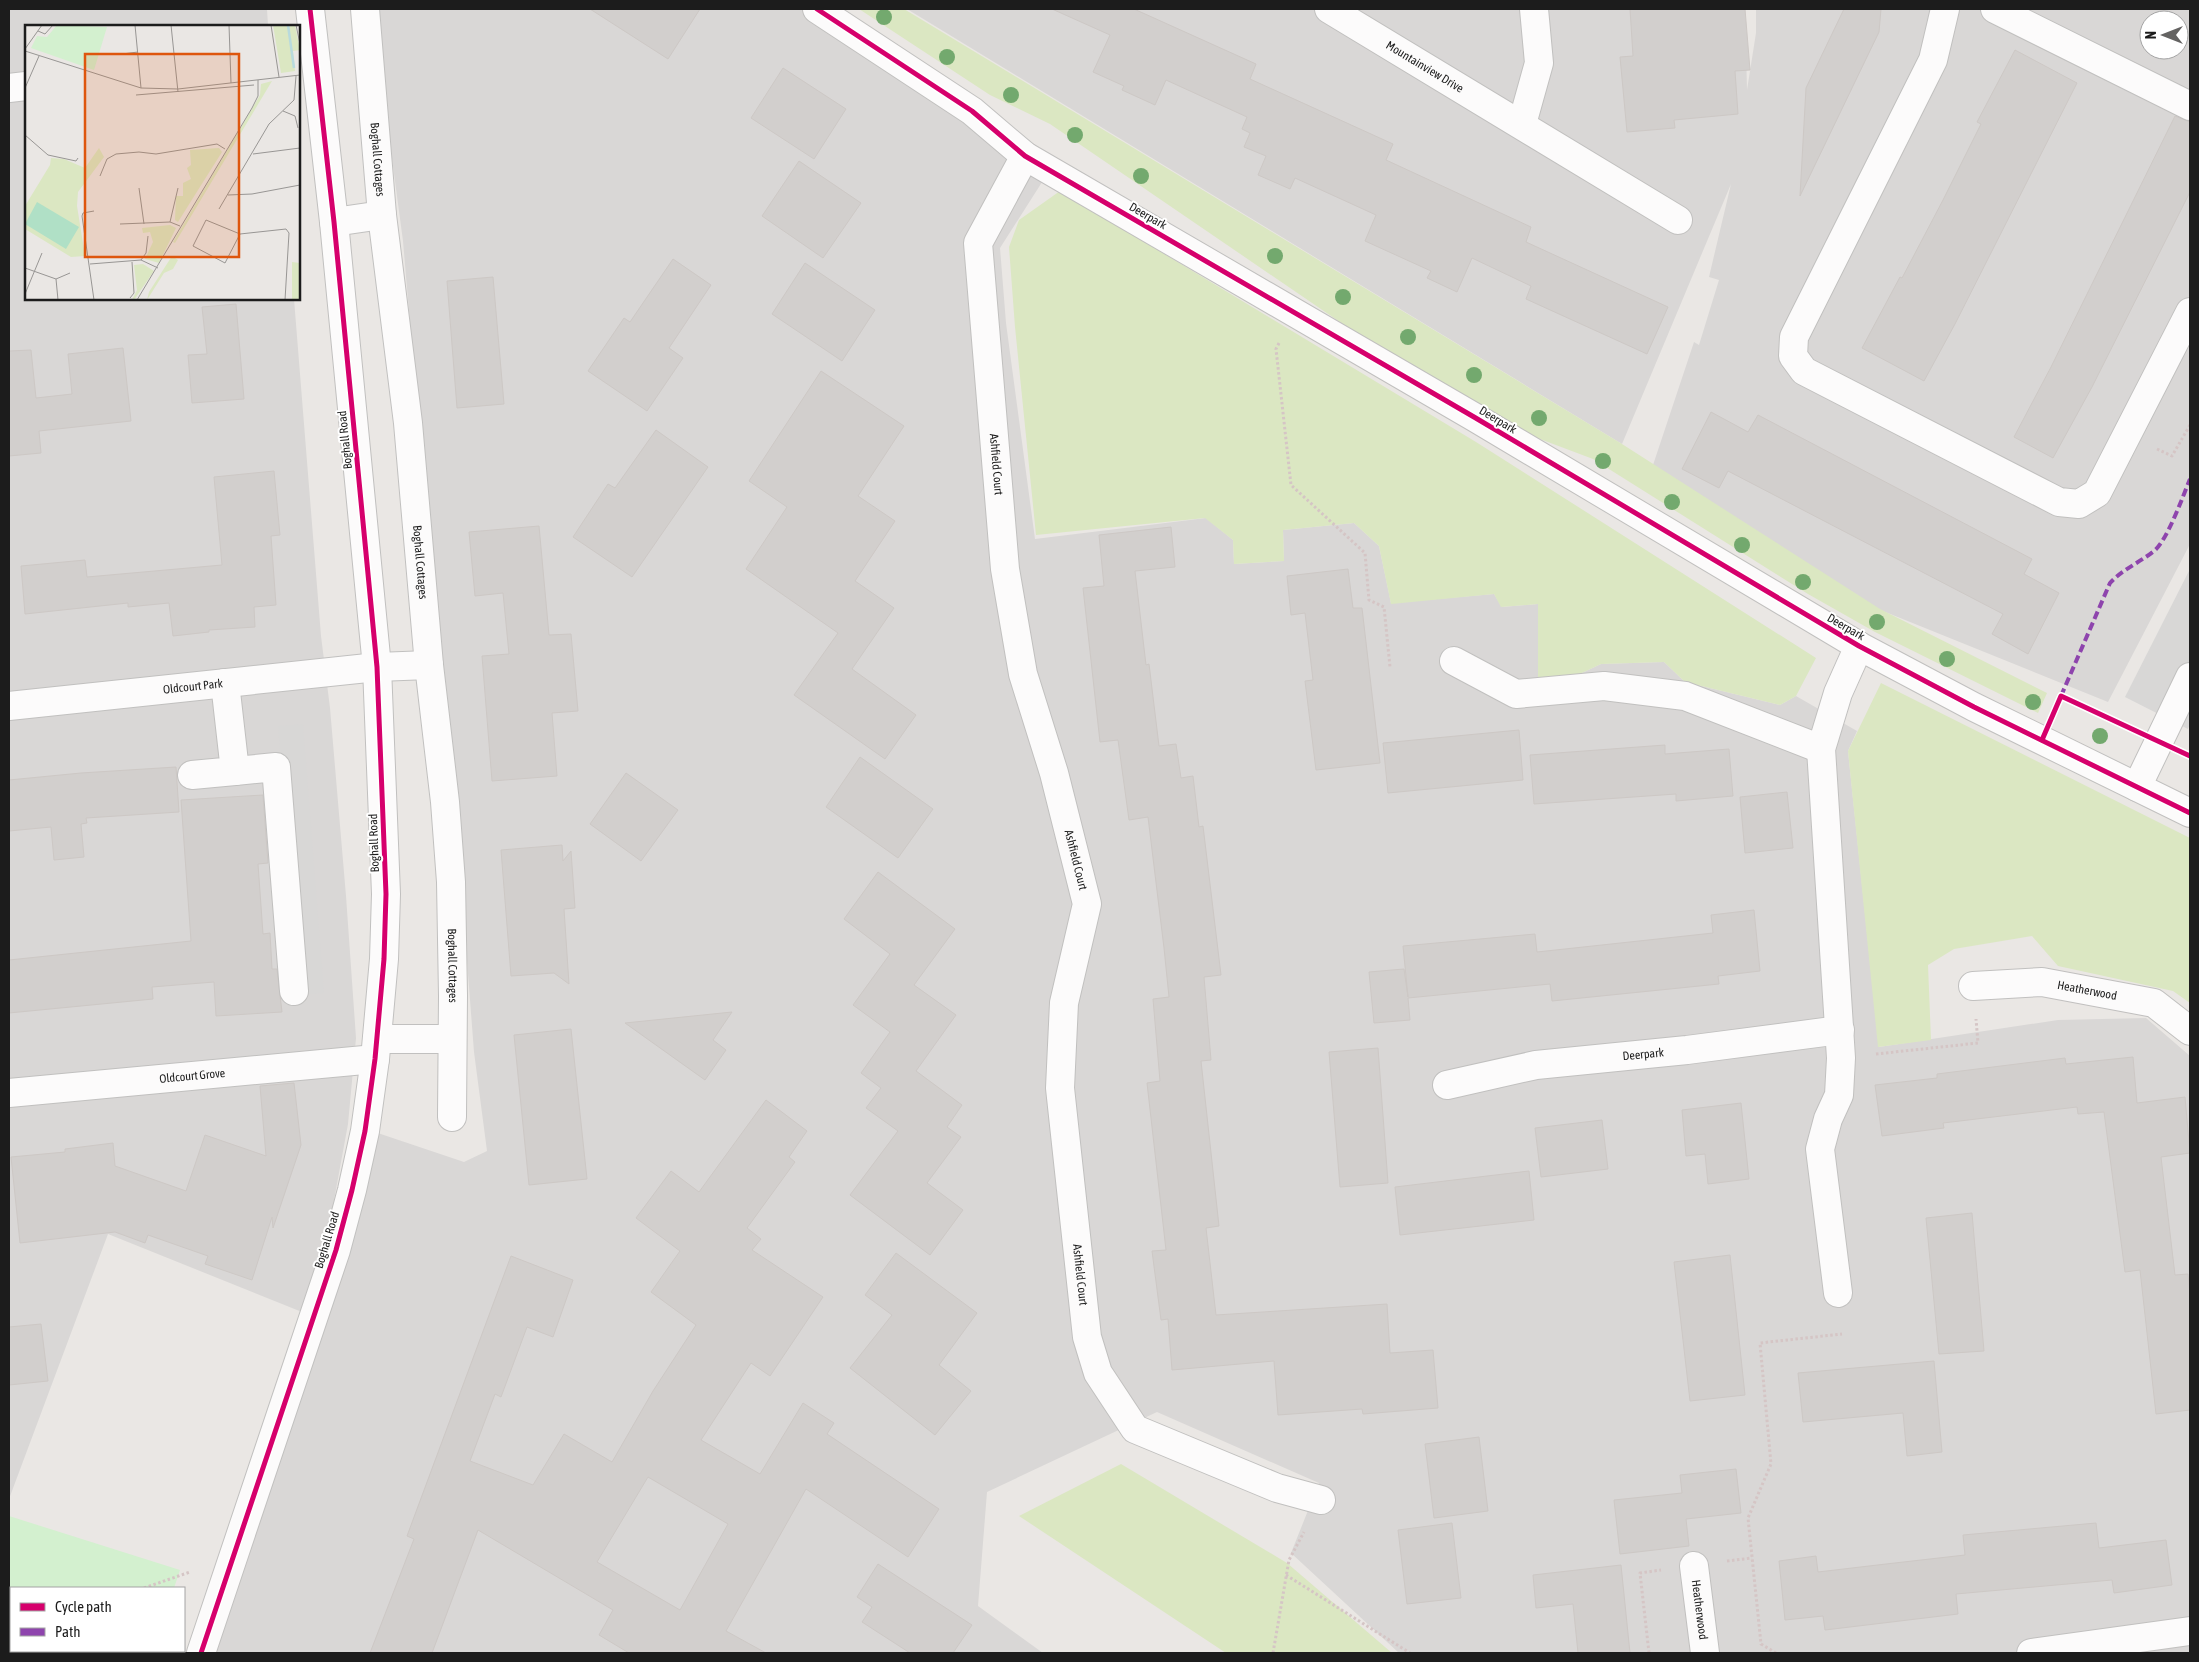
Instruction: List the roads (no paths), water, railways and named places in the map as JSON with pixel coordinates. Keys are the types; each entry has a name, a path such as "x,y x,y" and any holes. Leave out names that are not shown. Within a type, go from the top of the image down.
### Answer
{"street":[{"name":"Boghall Road","path":"201,1653 336,1250 352,1190 363,1139 376,1049 384,959 386,894 377,667 334,222 309,92 310,9"},
{"name":"Boghall Cottages","path":"365,9 382,215 408,423 430,665 445,802 451,882 453,996 452,1117"},
{"name":"Deerpark","path":"817,9 972,111 1025,156 1483,422 1859,646 1974,707 2190,813"},
{"name":"Mountainview Drive","path":"1329,9 1678,220"},
{"path":"1522,124 1539,63 1534,9"},
{"path":"1945,9 1933,60 1794,336 1793,356 1804,371 2059,502 2079,504 2097,493 2190,312"},
{"path":"1996,9 2190,106"},
{"path":"9,88 25,86"},
{"name":"Ashfield Court","path":"1025,156 978,243 1007,579 1023,674 1054,773 1087,904 1064,1003 1060,1088 1087,1337 1098,1373 1135,1429 1278,1488 1321,1500"},
{"path":"334,222 382,215"},
{"name":"Deerpark","path":"1838,1293 1820,1149 1828,1119 1839,1096 1841,1058 1821,749 1838,693 1859,646"},
{"path":"1454,661 1516,694 1604,686 1685,696 1821,749"},
{"name":"Oldcourt Park","path":"9,706 377,667 430,665"},
{"path":"2137,787 2190,677"},
{"path":"225,683 235,770"},
{"path":"192,775 276,767 294,991"},
{"name":"Heatherwood","path":"1973,986 2042,982 2154,1003 2190,1031"},
{"name":"Deerpark","path":"1447,1085 1536,1065 1687,1050 1840,1030"},
{"name":"Oldcourt Grove","path":"9,1093 452,1039"},
{"name":"Heatherwood","path":"1694,1566 1706,1653"},
{"path":"2031,1653 2190,1631"}]}
